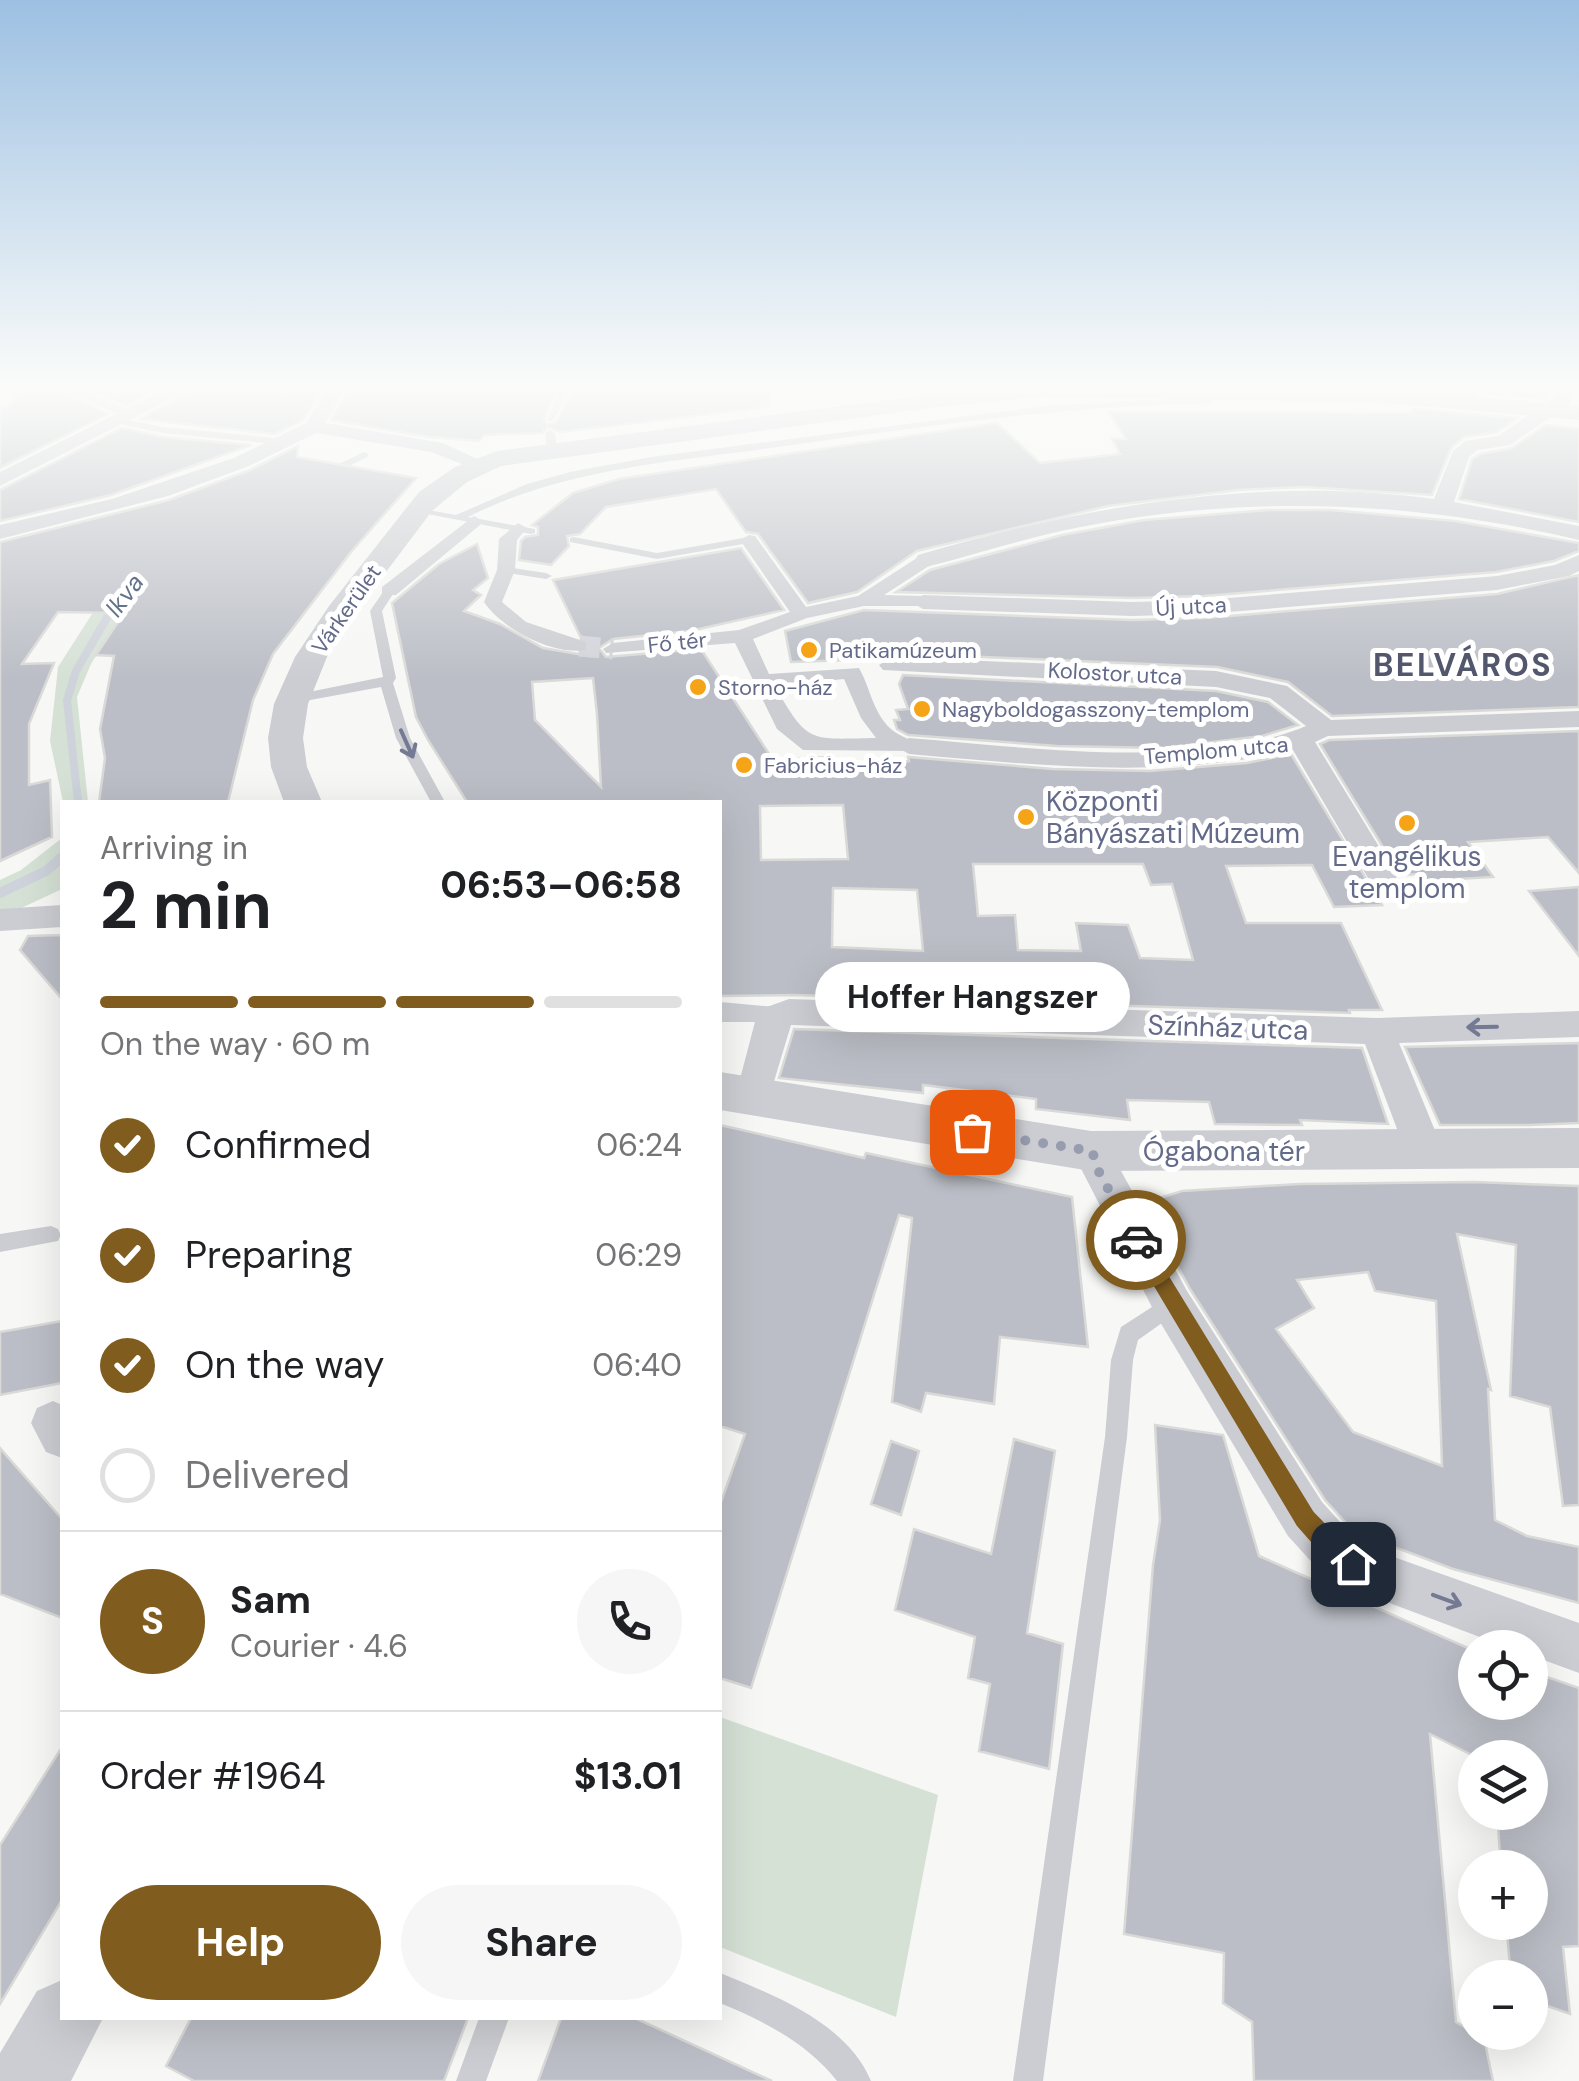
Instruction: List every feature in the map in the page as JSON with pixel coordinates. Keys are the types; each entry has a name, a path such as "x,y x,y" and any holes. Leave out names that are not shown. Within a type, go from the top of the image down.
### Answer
{"street":[{"path":"0,532 167,486"},
{"name":"Várkerület","path":"302,800 286,750 294,699 331,625 418,511 443,486"},
{"path":"1442,506 1449,486"},
{"path":"864,600 926,560 1042,527 1185,506 1265,499 1442,506 1510,515 1579,533"},
{"name":"Várkerület","path":"389,591 466,520"},
{"path":"524,530 508,539 506,570 492,602 502,618 579,646"},
{"path":"749,540 801,614"},
{"name":"Új utca","path":"801,614 864,600 1132,609 1204,607 1497,583 1560,572 1579,562"},
{"name":"Fő tér","path":"613,649 742,636 801,614"},
{"name":"Fő tér","path":"742,636 788,729 811,745 901,745"},
{"path":"762,681 892,665"},
{"name":"Kolostor utca","path":"892,665 1216,679 1278,692 1308,711 1312,735"},
{"path":"852,672 877,729 901,745"},
{"name":"Templom utca","path":"901,745 1174,758 1258,750 1312,735 1579,720"},
{"path":"1312,735 1382,876"},
{"path":"0,920 60,916"},
{"name":"Színház utca","path":"722,1012 1377,1031 1579,1024"},
{"name":"Ógabona tér","path":"777,1015 736,1094 1092,1151 1579,1148"},
{"path":"1377,1031 1424,1150"},
{"path":"1092,1151 1099,1172 1172,1304 1305,1519 1335,1552 1380,1576 1579,1648"},
{"path":"28,2081 63,2020"}],"lane":[{"path":"466,520 515,490 532,486"},
{"path":"418,511 524,530"},
{"path":"579,541 656,556 749,540"},
{"path":"506,570 546,576"},
{"name":"Várkerület","path":"294,699 386,682 390,678 376,611 389,591"},
{"name":"Várkerület","path":"386,682 404,738 437,800"},
{"path":"0,1243 51,1234"},
{"path":"1028,2081 1116,1437 1122,1360 1129,1334 1172,1304"},
{"path":"722,1989 789,2017 822,2040 856,2081"},
{"path":"471,2081 493,2020"}],"shaded area":[{"path":"151,568 91,664 77,697 88,800 63,800 50,741 58,667 117,575"},
{"path":"60,840 60,890 0,918 0,880 21,870"},
{"path":"722,1718 938,1795 896,2017 722,1948"}],"building":[{"path":"8,486 136,486 0,521 0,490"},
{"path":"206,486 409,486 351,552 273,654 253,700 228,800 99,800 105,758 100,729 114,656 96,655 124,613 58,612 22,664 54,663 29,724 29,785 50,780 52,837 0,861 0,542 169,500"},
{"path":"596,486 1436,486 1432,495 1304,487 1238,490 1108,506 917,551 857,592 808,603 758,534 746,532 716,489 606,507 580,534 567,536 569,546 551,565 519,560 521,541 538,535 538,527 532,525 573,493"},
{"path":"1463,486 1579,486 1579,522 1459,499"},
{"path":"1268,510 1331,510 1455,521 1579,543 1579,551 1554,561 1496,572 1204,596 896,592 930,570 1062,535 1144,520"},
{"path":"477,544 488,578 473,590 481,595 464,611 500,624 543,648 590,656 589,640 580,636 553,580 741,548 784,610 690,631 613,639 599,648 606,657 701,649 773,760 829,757 830,762 872,763 909,761 908,757 1053,769 1150,771 1247,763 1291,754 1382,905 1334,907 1312,865 1226,866 1246,923 1341,923 1382,1010 1349,1010 1350,1013 722,996 722,800 466,800 416,717 392,603 439,564","holes":["593,678 597,714 601,787 535,720 532,682","843,805 848,859 761,860 760,806","973,864 1143,864 1151,885 1172,884 1193,960 1140,958 1128,925 1076,923 1081,951 1018,950 1015,915 978,916","833,888 917,890 923,951 832,947"]},
{"path":"1579,575 1579,707 1332,716 1288,682 1217,667 892,653 882,659 791,662 785,631 864,610 1132,620 1204,618 1497,594"},
{"path":"903,675 1216,691 1268,702 1298,725 1262,736 1163,748 1057,746 908,735 897,729 894,720 900,720 896,710 908,709 899,684"},
{"path":"1579,731 1579,873 1548,837 1468,842 1493,877 1423,881 1418,874 1400,875 1320,744 1329,740"},
{"path":"1579,887 1579,956 1529,891"},
{"path":"60,935 60,997 20,950 28,936"},
{"path":"794,1029 1362,1048 1388,1124 1300,1120 1302,1125 1215,1124 1209,1102 1127,1100 1130,1120 1036,1109 1036,1099 923,1085 923,1093 779,1078"},
{"path":"1579,1043 1579,1123 1529,1125 1440,1125 1405,1047"},
{"path":"722,1125 864,1158 866,1153 1072,1197 1088,1347 1000,1337 994,1404 926,1393 921,1412 892,1402 912,1218 899,1215 751,1688 722,1679 722,1499 745,1434 722,1427"},
{"path":"1474,1182 1579,1186 1579,1505 1563,1506 1550,1407 1510,1396 1516,1245 1457,1234 1491,1390 1488,1389 1495,1520 1527,1536 1579,1547 1579,1603 1453,1569 1354,1532 1325,1500 1190,1289 1143,1203 1182,1191 1299,1184","holes":["1368,1272 1375,1291 1436,1301 1442,1466 1353,1432 1276,1329 1314,1308 1297,1280"]},
{"path":"60,1321 60,1383 0,1395 0,1332"},
{"path":"1155,1425 1223,1435 1259,1556 1458,1644 1458,1720 1548,1720 1548,1677 1579,1688 1579,1946 1563,1947 1570,2014 1548,2006 1548,1960 1509,1960 1508,1940 1548,1940 1548,1850 1500,1850 1498,1830 1548,1830 1548,1740 1458,1740 1458,1748 1430,1734 1458,2050 1487,2050 1493,2081 1254,2081 1252,2022 1223,2003 1224,1953 1124,1934 1153,1565 1160,1520"},
{"path":"1014,1439 1055,1451 1027,1633 1063,1644 1049,1769 979,1751 990,1684 968,1678 975,1637 895,1610 914,1529 991,1554"},
{"path":"891,1441 919,1451 901,1515 871,1504"},
{"path":"0,1448 60,1517 60,1617 0,1594"},
{"path":"60,1750 60,1903 0,2004 0,1845"},
{"path":"190,2020 467,2020 444,2081 194,2081 166,2066"},
{"path":"560,2020 639,2020 772,2081 538,2081"}],"waterway":[{"name":"Ikva","path":"78,800 67,700 76,671 116,602"},
{"name":"Ikva","path":"0,893 46,871 60,859"}],"tunnel":[{"path":"579,646 613,649"}],"way so far":[{"path":"972,1132 1092,1151 1099,1172 1136,1240"}],"place":[{"name":"Patikamúzeum","path":"809,650"},
{"name":"Storno-ház","path":"698,687"},
{"name":"Nagyboldogasszony-templom","path":"922,709"},
{"name":"Fabricius-ház","path":"744,765"},
{"name":"Központi Bányászati Múzeum","path":"1026,817"},
{"name":"Evangélikus templom","path":"1407,823"},
{"name":"Hoffer Hangszer","path":"972,1132"}],"district":[{"name":"BELVÁROS","path":"1463,665"}],"route":[{"path":"1136,1240 1305,1519 1319,1537 1353,1564"}]}
